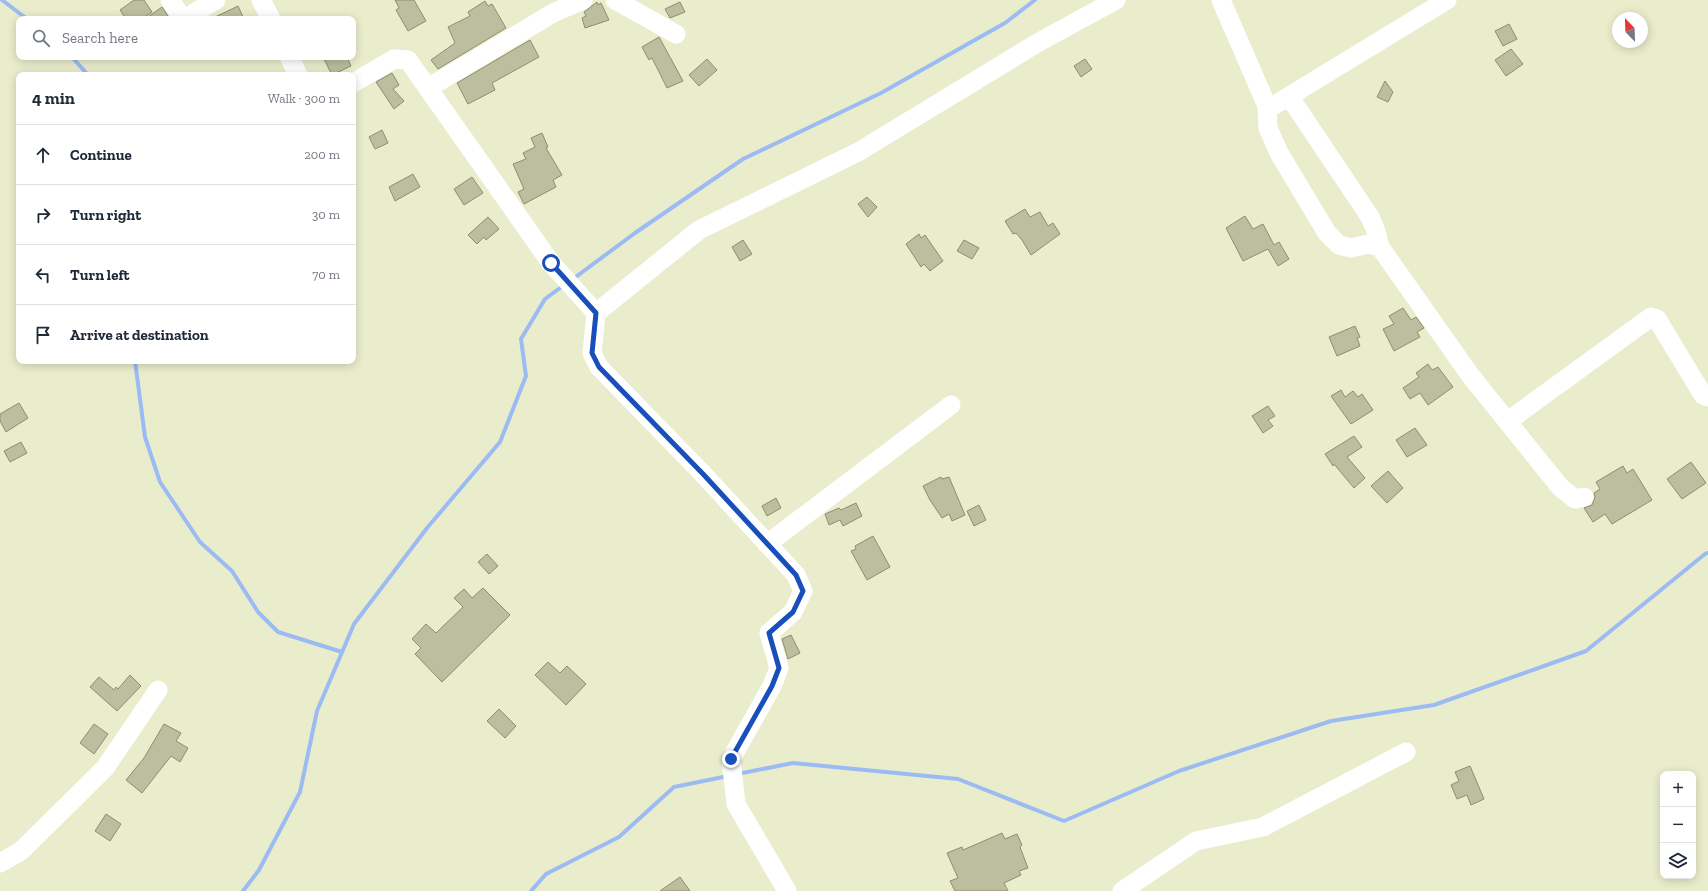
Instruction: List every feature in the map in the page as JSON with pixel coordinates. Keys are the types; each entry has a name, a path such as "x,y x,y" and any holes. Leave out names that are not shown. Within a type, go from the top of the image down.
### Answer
{"street":[{"path":"170,0 181,16"},
{"path":"188,16 216,0"},
{"path":"261,0 269,16"},
{"path":"428,88 553,13 583,0"},
{"path":"615,0 676,34"},
{"path":"590,307 699,230 858,152 1039,42 1116,0"},
{"path":"1221,0 1267,106 1268,128 1279,153 1328,233 1339,245 1350,248 1368,244 1380,247"},
{"path":"1267,106 1273,106 1287,98 1447,0"},
{"path":"356,81 394,59 408,60 551,263 590,307 592,353 599,367 704,475 796,575 803,591 793,612 769,633 779,668 772,686 731,759 736,804 787,891"},
{"path":"291,60 297,72"},
{"path":"1287,98 1295,105 1370,217 1376,231 1380,247 1470,376 1560,487 1575,499 1584,497"},
{"path":"1508,421 1650,318 1657,319 1703,395 1708,397"},
{"path":"767,544 951,405"},
{"path":"0,863 21,851 105,768 158,690"},
{"path":"1122,891 1196,841 1263,827 1406,752"}],"building":[{"path":"134,0 144,0 152,12 146,16 124,16 120,10"},
{"path":"395,0 414,0 426,21 408,31 396,10 399,8"},
{"path":"485,1 488,6 492,4 506,28 438,69 431,60 455,43 448,27 470,16 468,12"},
{"path":"597,2 598,5 601,3 609,20 585,28 582,18 586,16 584,12"},
{"path":"680,2 685,12 670,18 665,9"},
{"path":"238,6 243,16 217,16"},
{"path":"162,7 168,16 149,16"},
{"path":"1509,24 1517,39 1503,46 1495,31"},
{"path":"659,37 683,81 667,88 652,58 649,60 642,47"},
{"path":"530,40 539,57 492,83 495,90 468,104 457,83"},
{"path":"1511,49 1523,64 1506,76 1495,60"},
{"path":"707,59 717,70 699,86 689,75"},
{"path":"1085,59 1092,69 1081,77 1074,66"},
{"path":"324,60 348,60 351,66 338,72 330,72"},
{"path":"392,73 399,85 393,89 404,101 394,109 376,82"},
{"path":"1385,81 1393,92 1388,102 1377,97"},
{"path":"382,130 388,143 375,149 369,137"},
{"path":"542,133 548,147 546,148 562,175 553,180 556,187 524,204 518,192 524,189 513,164 526,159 523,153 535,147 531,138"},
{"path":"413,174 420,187 395,201 389,187"},
{"path":"472,177 483,193 464,205 454,189"},
{"path":"867,197 877,207 868,217 858,204"},
{"path":"1025,209 1030,217 1040,212 1048,226 1053,223 1060,234 1031,255 1022,240 1016,233 1013,234 1005,221"},
{"path":"1245,216 1253,229 1263,224 1274,245 1279,242 1289,259 1278,266 1268,249 1243,261 1226,228"},
{"path":"488,217 499,229 486,240 484,237 477,244 468,235"},
{"path":"919,234 921,238 925,235 943,261 930,271 924,264 921,267 906,244"},
{"path":"743,240 752,254 740,261 732,247"},
{"path":"964,240 979,248 972,259 957,251"},
{"path":"1403,308 1411,320 1416,317 1424,328 1417,332 1420,337 1394,351 1383,329 1394,324 1389,316"},
{"path":"1355,326 1360,337 1357,338 1360,346 1337,356 1329,337"},
{"path":"1428,364 1432,370 1438,367 1453,387 1428,405 1420,393 1410,399 1403,388 1419,377 1416,373"},
{"path":"1341,390 1345,397 1353,391 1358,397 1362,394 1373,410 1351,424 1331,396"},
{"path":"19,403 28,418 6,432 0,421 0,414"},
{"path":"1268,406 1275,416 1268,420 1273,426 1263,433 1252,416"},
{"path":"1415,428 1427,445 1407,457 1396,440"},
{"path":"1354,436 1362,447 1347,457 1365,478 1354,488 1334,464 1333,466 1325,454"},
{"path":"21,442 27,453 10,462 4,451"},
{"path":"1691,462 1706,483 1682,499 1667,479"},
{"path":"1623,466 1627,473 1633,469 1652,500 1612,524 1605,514 1593,522 1584,508 1592,505 1595,497 1594,493 1600,489 1596,482"},
{"path":"1388,471 1403,488 1387,503 1371,486"},
{"path":"941,477 942,479 949,477 965,515 952,521 949,514 942,518 923,486"},
{"path":"776,498 781,508 767,516 762,506"},
{"path":"856,503 862,516 843,526 840,520 829,525 825,514 839,508 841,510"},
{"path":"979,505 986,520 974,526 967,511"},
{"path":"873,536 890,567 867,580 851,551 856,549 855,546"},
{"path":"487,554 498,566 489,574 478,562"},
{"path":"483,588 510,615 442,682 415,654 421,648 412,639 426,624 436,633 463,607 454,598 464,589 472,598"},
{"path":"791,635 800,653 788,659 782,639"},
{"path":"548,662 560,673 567,666 586,684 566,705 535,675"},
{"path":"130,675 141,686 117,711 90,687 99,677 114,690 116,687 118,689"},
{"path":"499,709 516,726 505,738 487,721"},
{"path":"94,724 108,734 94,754 80,743"},
{"path":"164,724 181,733 176,741 188,748 180,762 171,756 142,793 126,780 144,758"},
{"path":"1470,766 1484,799 1471,805 1467,795 1457,799 1451,785 1459,781 1455,772"},
{"path":"106,814 121,824 110,841 95,831"},
{"path":"1002,833 1005,839 1017,834 1022,845 1020,847 1028,868 1019,871 1021,875 1004,883 1008,891 955,891 950,881 958,878 947,853 962,847 963,850"},
{"path":"680,877 690,891 660,891"}],"waterway":[{"path":"2,0 23,16"},
{"path":"573,279 635,233 743,159 881,93 1005,23 1035,0"},
{"path":"75,60 85,72"},
{"path":"243,891 259,870 300,792 317,711 354,624 427,528 500,442 526,376 521,339 545,299 564,285"},
{"path":"135,364 145,437 160,482 200,542 232,571 258,612 278,632 342,652"},
{"path":"737,774 793,763 958,779 1064,821 1179,771 1331,721 1434,705 1586,651 1708,553"},
{"path":"531,891 546,874 619,837 674,787 728,776"}],"route":[{"path":"551,263 596,313 592,336 592,353 599,367 704,475 796,575 803,591 793,612 769,633 770,642 779,668 772,686 731,759"}]}
